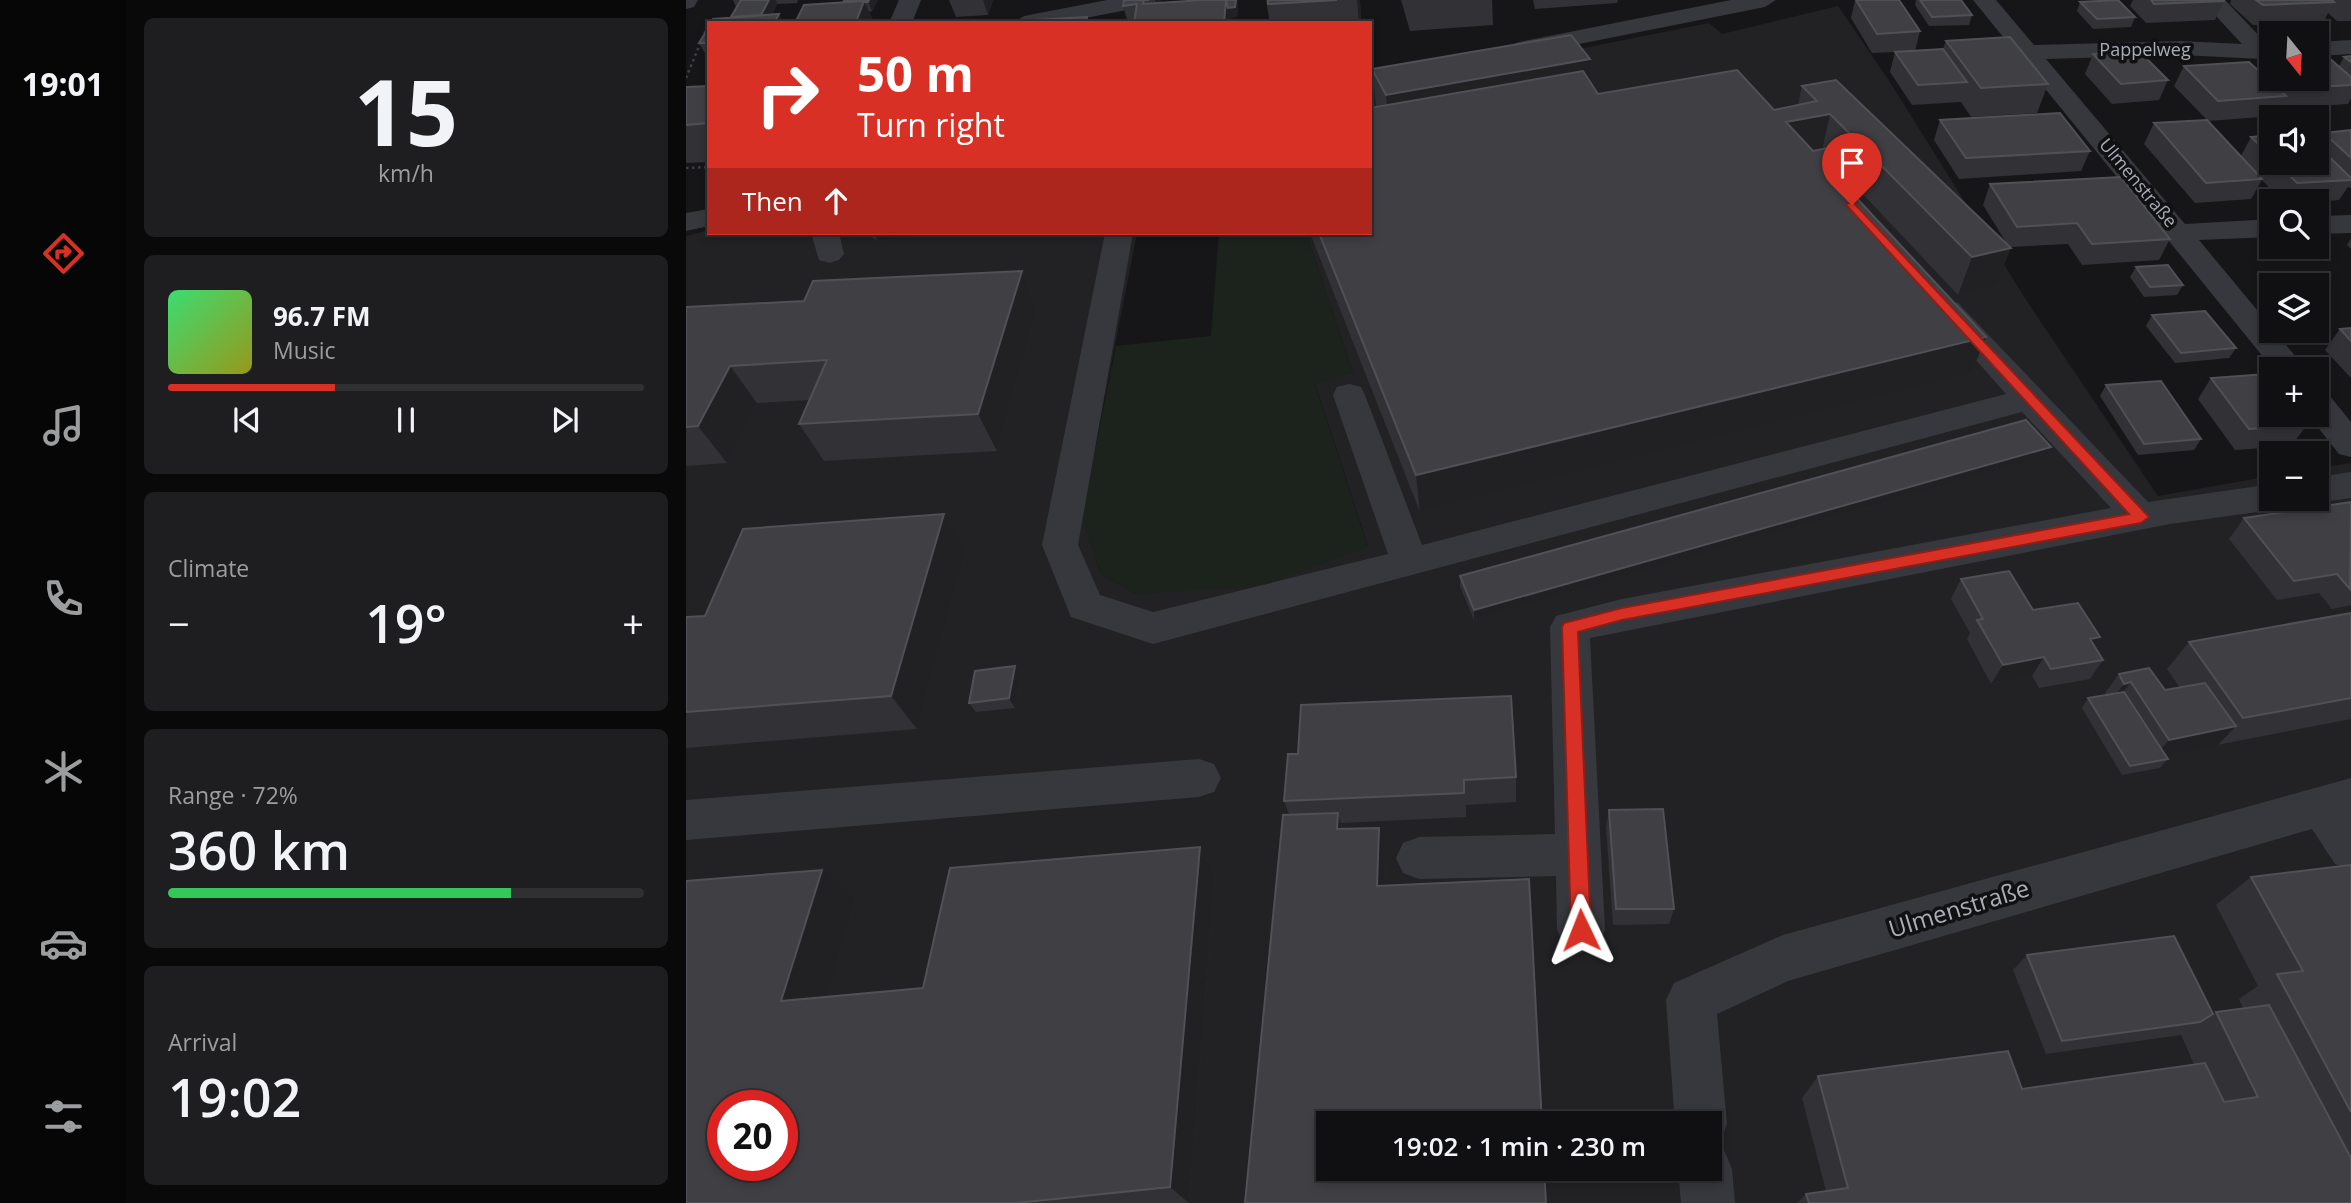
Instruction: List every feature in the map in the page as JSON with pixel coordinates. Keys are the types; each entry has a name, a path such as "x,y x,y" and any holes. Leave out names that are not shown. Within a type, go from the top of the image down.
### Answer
{"street":[{"path":"901,21 910,0"},
{"path":"1032,21 1101,3 1142,0"},
{"name":"Ulmenstraße","path":"1984,0 2280,357"},
{"name":"Pappelweg","path":"2212,0 2259,44"},
{"path":"1499,53 1752,1"},
{"path":"2329,48 2351,47"},
{"name":"Pappelweg","path":"2028,51 2181,48 2217,52 2259,51"},
{"path":"686,222 707,217"},
{"path":"2329,224 2351,223"},
{"path":"2179,233 2259,229"},
{"path":"1119,235 1060,545 1085,606 1153,628 1410,563 2029,399"},
{"path":"1927,287 2141,517"},
{"path":"1349,395 1410,563"},
{"path":"2329,418 2351,445"},
{"path":"2329,488 2351,485"},
{"path":"1581,930 1570,627 1622,614 2141,517 2259,499"},
{"path":"686,820 1199,778"},
{"path":"2337,802 2351,849"},
{"name":"Ulmenstraße","path":"1701,1111 1691,1000 1783,959 2337,802"},
{"path":"1419,858 1578,855"},
{"path":"1706,1181 1708,1203"}],"path":[{"path":"686,78 707,28"},
{"path":"686,168 707,167"}],"shaded area":[{"path":"1838,6 1888,79 2030,306 2158,496 2259,478 2259,511 2329,511 2329,466 2351,463 2351,1203 686,1203 686,236 707,231 707,235 1137,235 1082,514 1100,573 1135,594 1368,546 1315,383 1353,372 1307,235 1372,235 1372,91 1709,23 1722,34"},
{"path":"1219,235 1307,235 1353,372 1315,384 1368,547 1260,587 1135,594 1100,573 1082,514 1116,346 1211,336"}],"building":[{"path":"741,0 769,0 761,15 731,17"},
{"path":"845,0 869,0 843,2"},
{"path":"1124,0 1144,0 1143,4 1226,0 1224,21 1134,21 1137,4 1123,6"},
{"path":"1226,0 1236,0 1235,7 1228,8"},
{"path":"1268,0 1337,0 1268,4"},
{"path":"1856,0 1899,0 1920,31 1877,34"},
{"path":"1920,0 1961,0 1972,15 1932,17"},
{"path":"2118,0 2135,17 2097,19 2080,2"},
{"path":"2151,0 2224,0 2224,1 2154,4"},
{"path":"2256,0 2332,0 2334,2 2263,5"},
{"path":"864,1 856,21 796,21 804,5"},
{"path":"779,14 775,21 712,21"},
{"path":"1087,17 1086,21 1016,21"},
{"path":"707,30 707,43 699,43"},
{"path":"1571,35 1590,59 1386,95 1372,69"},
{"path":"2010,37 2048,84 1981,88 1946,41"},
{"path":"1943,49 1967,82 1918,85 1895,52"},
{"path":"2139,51 2168,80 2121,84 2093,54"},
{"path":"2329,58 2351,77 2351,85 2329,86"},
{"path":"2249,62 2259,71 2259,91 2281,91 2286,96 2218,101 2184,66"},
{"path":"1737,70 1774,110 1817,101 1802,86 1836,80 2011,248 1972,257 1870,154 1824,163 1986,337 1416,475 1320,235 1372,235 1372,108 1583,71 1598,94","holes":["1830,114 1858,142 1813,151 1786,122"]},
{"path":"707,86 707,123 686,125 686,87"},
{"path":"2060,113 2090,151 1966,158 1940,120"},
{"path":"2207,120 2262,179 2206,183 2154,123"},
{"path":"2351,130 2351,158 2329,138 2329,132"},
{"path":"2259,136 2259,145 2251,137"},
{"path":"2329,157 2351,178 2351,180 2297,183 2289,175 2329,175"},
{"path":"2121,177 2170,239 2092,244 2077,223 2017,227 1990,184"},
{"path":"2168,265 2183,285 2150,287 2136,267"},
{"path":"1022,271 978,414 799,424 827,360 730,366 698,426 686,427 686,307 804,301 813,281"},
{"path":"2205,311 2236,348 2181,353 2152,315"},
{"path":"2351,328 2351,341 2340,329"},
{"path":"2259,375 2259,427 2278,427 2249,429 2211,378"},
{"path":"2161,381 2201,439 2144,444 2106,385"},
{"path":"2026,420 2051,447 1474,610 1460,576"},
{"path":"2351,502 2350,589 2337,574 2294,581 2244,518 2291,511 2329,511 2329,505"},
{"path":"944,514 891,696 686,712 686,617 705,616 743,529"},
{"path":"2009,571 2033,610 2078,603 2100,637 2090,639 2103,660 2051,669 2044,657 2003,665 1977,620 1983,619 1961,579"},
{"path":"2351,613 2351,698 2243,718 2189,642"},
{"path":"1015,666 1009,698 969,703 975,671"},
{"path":"2149,668 2165,690 2205,683 2236,726 2169,740 2131,682 2124,684 2119,674"},
{"path":"2124,692 2168,759 2130,766 2088,698"},
{"path":"1511,696 1516,777 1464,780 1464,793 1284,801 1288,754 1298,754 1301,705"},
{"path":"1663,809 1674,909 1616,909 1609,810"},
{"path":"1338,813 1337,829 1379,828 1377,886 1529,879 1541,1111 1316,1111 1316,1181 1545,1181 1546,1203 1245,1203 1283,815"},
{"path":"1200,847 1170,1187 1016,1203 686,1203 686,881 822,870 781,1001 923,988 950,868"},
{"path":"2351,865 2351,1112 2277,974 2303,971 2251,877"},
{"path":"2174,936 2213,1014 2200,1022 2062,1041 2027,955"},
{"path":"2269,1005 2351,1158 2351,1203 1809,1203 1806,1194 1848,1188 1818,1076 2008,1051 2022,1089 2205,1063 2224,1102 2258,1097 2216,1012"}],"route":[{"path":"1581,930 1570,627 1622,614 2141,517 1852,205"}]}
